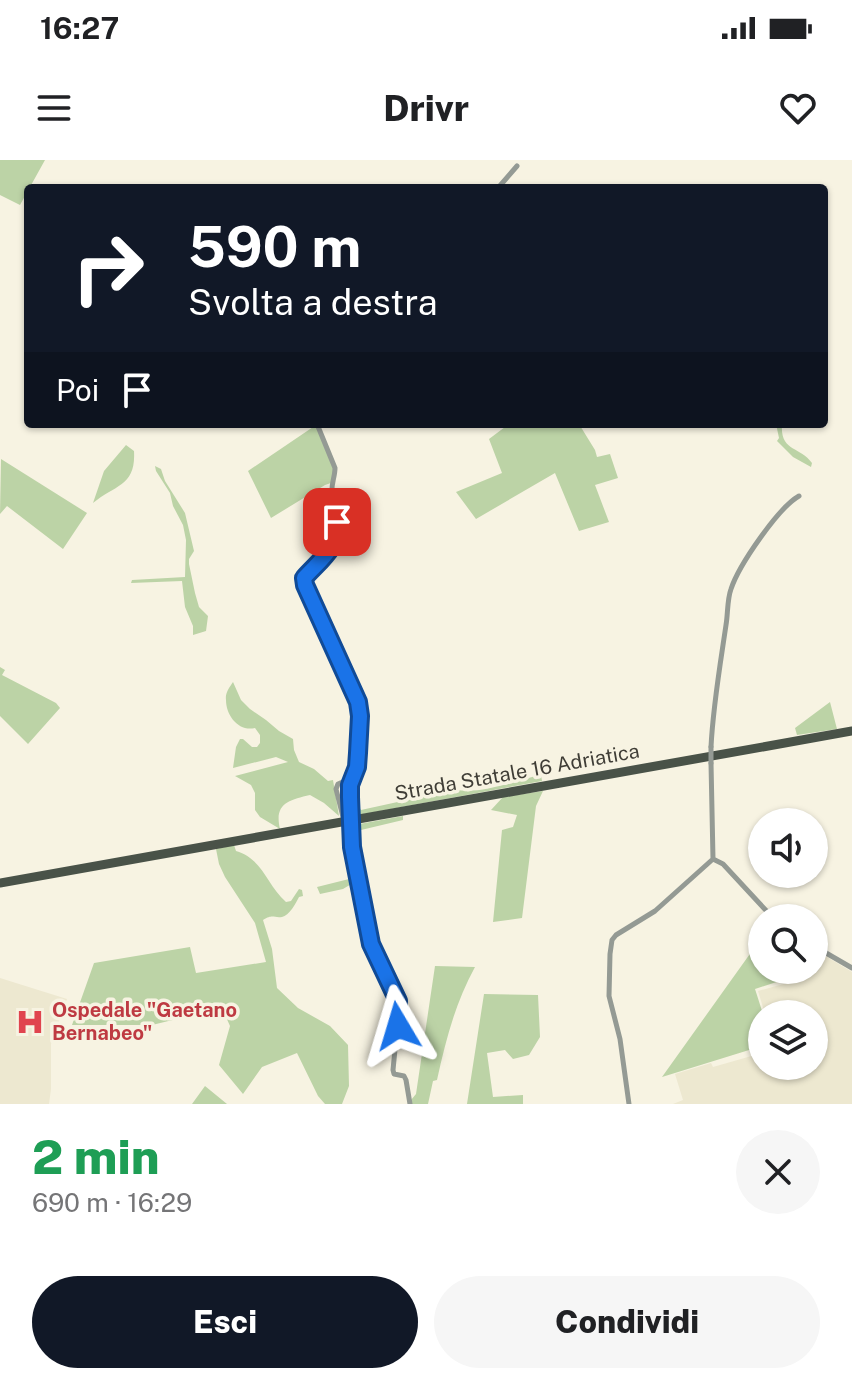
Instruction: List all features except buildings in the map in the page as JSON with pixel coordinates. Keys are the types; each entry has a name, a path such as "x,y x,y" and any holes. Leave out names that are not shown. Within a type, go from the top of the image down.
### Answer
{"main road":[{"name":"Strada Statale 16 Adriatica","path":"0,883 345,824 852,731"}],"street":[{"path":"501,184 517,166"},
{"path":"319,428 335,468 332,497 338,534 333,546 304,578 358,702 357,767 345,824"},
{"path":"629,1104 620,1039 609,996 612,940 655,911 713,859 711,747 714,696 731,589 739,570 759,540 791,501 799,496"},
{"path":"352,780 338,784 336,789 352,847 371,944 398,1001 393,1070 394,1074 404,1076 410,1104"},
{"path":"713,859 723,864 760,904"},
{"path":"828,954 852,968"}],"shaded area":[{"path":"828,957 852,972 852,1104 673,1104 683,1100 675,1074 711,1063 713,1067 748,1057 748,1080 828,1080 828,1000 761,1000 758,991 783,984 828,984"},
{"name":"Ospedale \"Gaetano Bernabeo\"","path":"0,978 67,999 51,1044 49,1104 0,1104"}],"green space":[{"path":"0,160 45,160 32,184 24,184 24,198 20,205 0,195"},
{"path":"312,428 317,428 334,473 331,483 271,518 248,471"},
{"path":"504,428 581,428 597,457 610,454 618,478 595,485 609,522 579,531 555,473 476,519 456,492 502,473 489,439"},
{"path":"777,428 782,428 784,440 812,463 811,467 793,457 777,441"},
{"path":"126,445 134,451 132,471 123,483 93,503 104,471"},
{"path":"1,459 87,513 63,549 7,506 0,514"},
{"path":"155,466 161,469 185,513 194,551 189,564 195,593 199,607 208,616 206,631 193,635 182,581 131,583 132,580 185,577 186,540 183,525"},
{"path":"0,667 5,670 2,675 60,708 28,744 0,716"},
{"path":"233,682 241,700 250,709 293,739 299,762 328,781 333,780 339,816 310,795 284,804 279,814 280,829 260,817 255,810 255,793 251,785 235,776 288,762 276,757 233,768 240,739 257,747 260,735 255,728 244,728 231,717 226,697"},
{"path":"830,702 837,729 797,735 795,728"},
{"path":"541,775 542,781 353,816 354,790 355,801 361,810 448,794 447,788 470,791"},
{"path":"543,791 536,806 522,918 493,922 502,830 513,827 517,815 491,810 503,797"},
{"path":"403,816 403,820 361,830 361,864 358,866 354,825"},
{"path":"234,845 236,851 258,866 286,902 291,901 299,889 302,890 303,896 287,914 263,920 272,949 277,988 298,1008 330,1026 348,1045 349,1086 342,1104 325,1104 297,1053 262,1067 243,1094 219,1065 230,1026 222,1008 152,1025 72,1025 94,963 190,947 196,973 266,962 255,923 219,864 216,849"},
{"path":"357,877 358,880 343,889 320,894 317,887"},
{"path":"748,957 748,984 770,984 755,989 759,1000 748,1000 748,1050 662,1077"},
{"path":"435,966 475,967 457,1008 428,1104 411,1104 416,1094"},
{"path":"484,994 538,995 540,1037 529,1055 513,1059 505,1050 487,1053 493,1097 523,1095 523,1104 467,1104"},
{"path":"205,1086 227,1104 192,1104"}],"place":[{"name":"Ospedale \"Gaetano Bernabeo\"","path":"30,1022"}],"route":[{"path":"337,522 338,534 333,546 304,578 358,702 357,767 350,785 352,847 371,944 398,1001 398,1026"}]}
